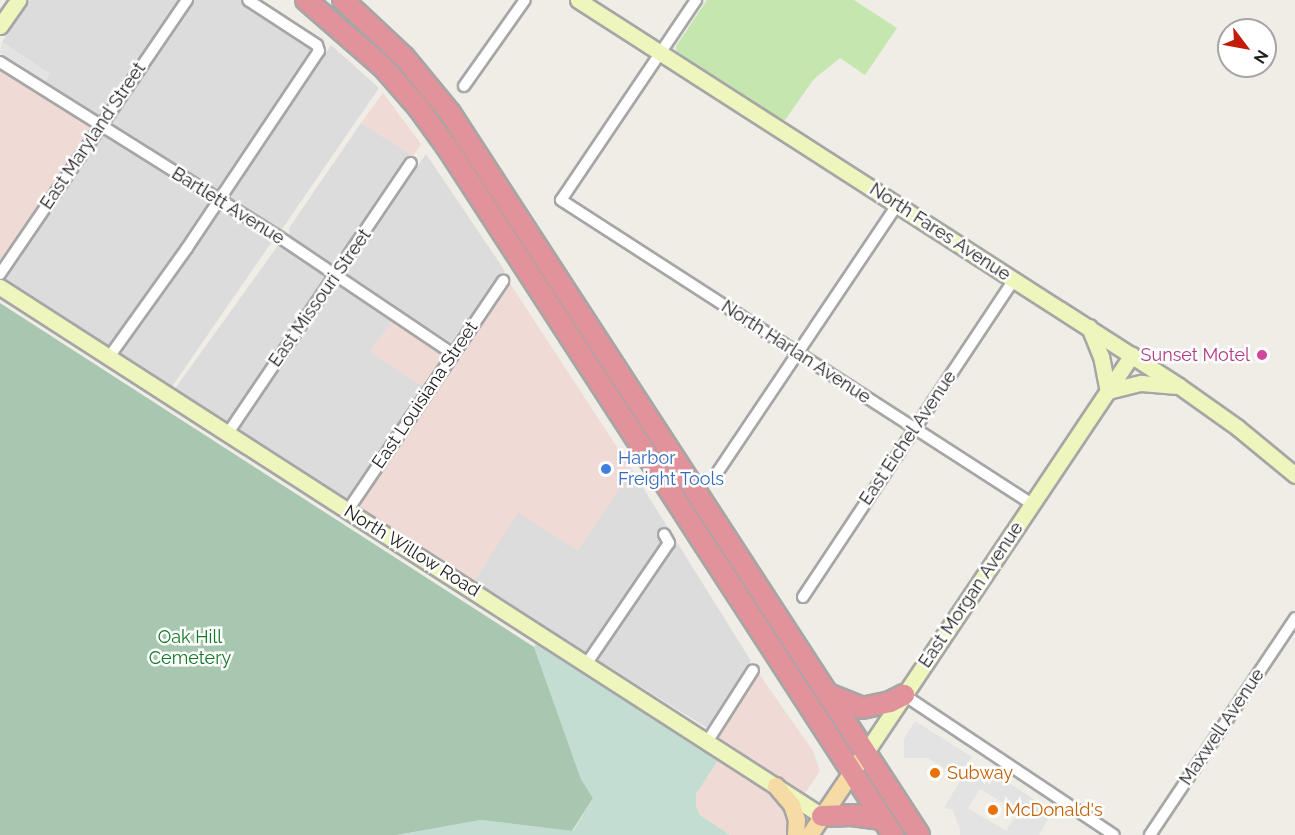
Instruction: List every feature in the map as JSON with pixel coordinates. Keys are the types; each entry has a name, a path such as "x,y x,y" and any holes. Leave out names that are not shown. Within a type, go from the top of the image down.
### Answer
{"highway":[{"path":"306,0 383,67 430,123 888,827"},
{"path":"343,0 404,57 450,113 920,835"},
{"path":"828,694 862,708 890,702 904,695"},
{"path":"822,816 852,815 888,827"}],"main road":[{"name":"East Morgan Avenue","path":"810,835 866,752"},
{"path":"776,786 792,805 796,820 796,835"}],"street":[{"path":"0,26 18,0"},
{"name":"East Maryland Street","path":"0,274 100,124 187,0"},
{"path":"109,357 220,199 319,51 317,45 248,0"},
{"path":"464,86 525,0"},
{"name":"North Fares Avenue","path":"578,0 1179,386 1238,428 1295,475"},
{"path":"659,52 696,0"},
{"name":"North Harlan Avenue","path":"659,52 561,200 1032,504"},
{"name":"Bartlett Avenue","path":"0,62 220,199 453,354"},
{"name":"East Missouri Street","path":"228,433 411,163"},
{"path":"717,473 897,205"},
{"name":"East Eichel Avenue","path":"803,597 1014,280"},
{"name":"East Louisiana Street","path":"348,510 503,281"},
{"name":"North Willow Road","path":"0,287 822,816"},
{"path":"1089,327 1101,356 1107,391 1141,383 1179,386"},
{"name":"East Morgan Avenue","path":"866,752 1132,355"},
{"path":"587,663 666,538"},
{"name":"Maxwell Avenue","path":"1150,835 1295,618"},
{"path":"707,742 753,670"},
{"path":"904,695 1114,835"}],"shaded area":[{"path":"30,0 183,0 101,119 45,82 50,74 2,42"},
{"path":"193,0 242,0 316,48 219,194 108,124"},
{"path":"2,42 50,74 45,82 0,53"},
{"path":"331,45 379,88 280,232 226,199"},
{"path":"0,67 96,126 0,269"},
{"path":"383,93 421,144 413,156 361,123"},
{"path":"361,123 413,156 336,269 290,239 289,228"},
{"path":"103,131 214,202 109,348 4,282"},
{"path":"426,154 505,271 455,345 344,274"},
{"path":"221,206 273,240 171,388 117,355"},
{"path":"279,244 330,277 229,425 174,390"},
{"path":"338,281 394,318 426,389 349,503 237,431"},
{"path":"509,282 632,470 578,550 518,513 473,583 363,512 360,501"},
{"path":"394,318 449,355 426,389 370,352"},
{"path":"632,470 751,661 709,729 473,583 518,512 578,550"},
{"path":"757,671 813,751 820,771 805,793 717,736"},
{"path":"915,721 972,757 958,777 928,758 904,758 904,739"},
{"path":"720,757 780,797 792,810 789,835 730,835 700,815 696,807 696,794"},
{"path":"991,771 1032,798 1050,816 1039,835 960,835 952,809 944,808 961,779","holes":["980,789 1018,812 1006,831 968,808"]}],"green space":[{"path":"707,0 854,0 897,28 865,75 840,58 814,79 785,120 778,121 676,54 676,46"},
{"name":"Oak Hill Cemetery","path":"0,303 534,647 581,779 593,798 572,831 481,820 397,835 0,835"},
{"path":"539,639 720,757 696,794 696,807 700,815 730,835 397,835 481,820 573,831 593,798 581,779 534,647"}],"place":[{"name":"Sunset Motel","path":"1262,355"},
{"name":"Harbor Freight Tools","path":"606,469"},
{"name":"Subway","path":"935,773"},
{"name":"McDonald's","path":"993,810"}]}
